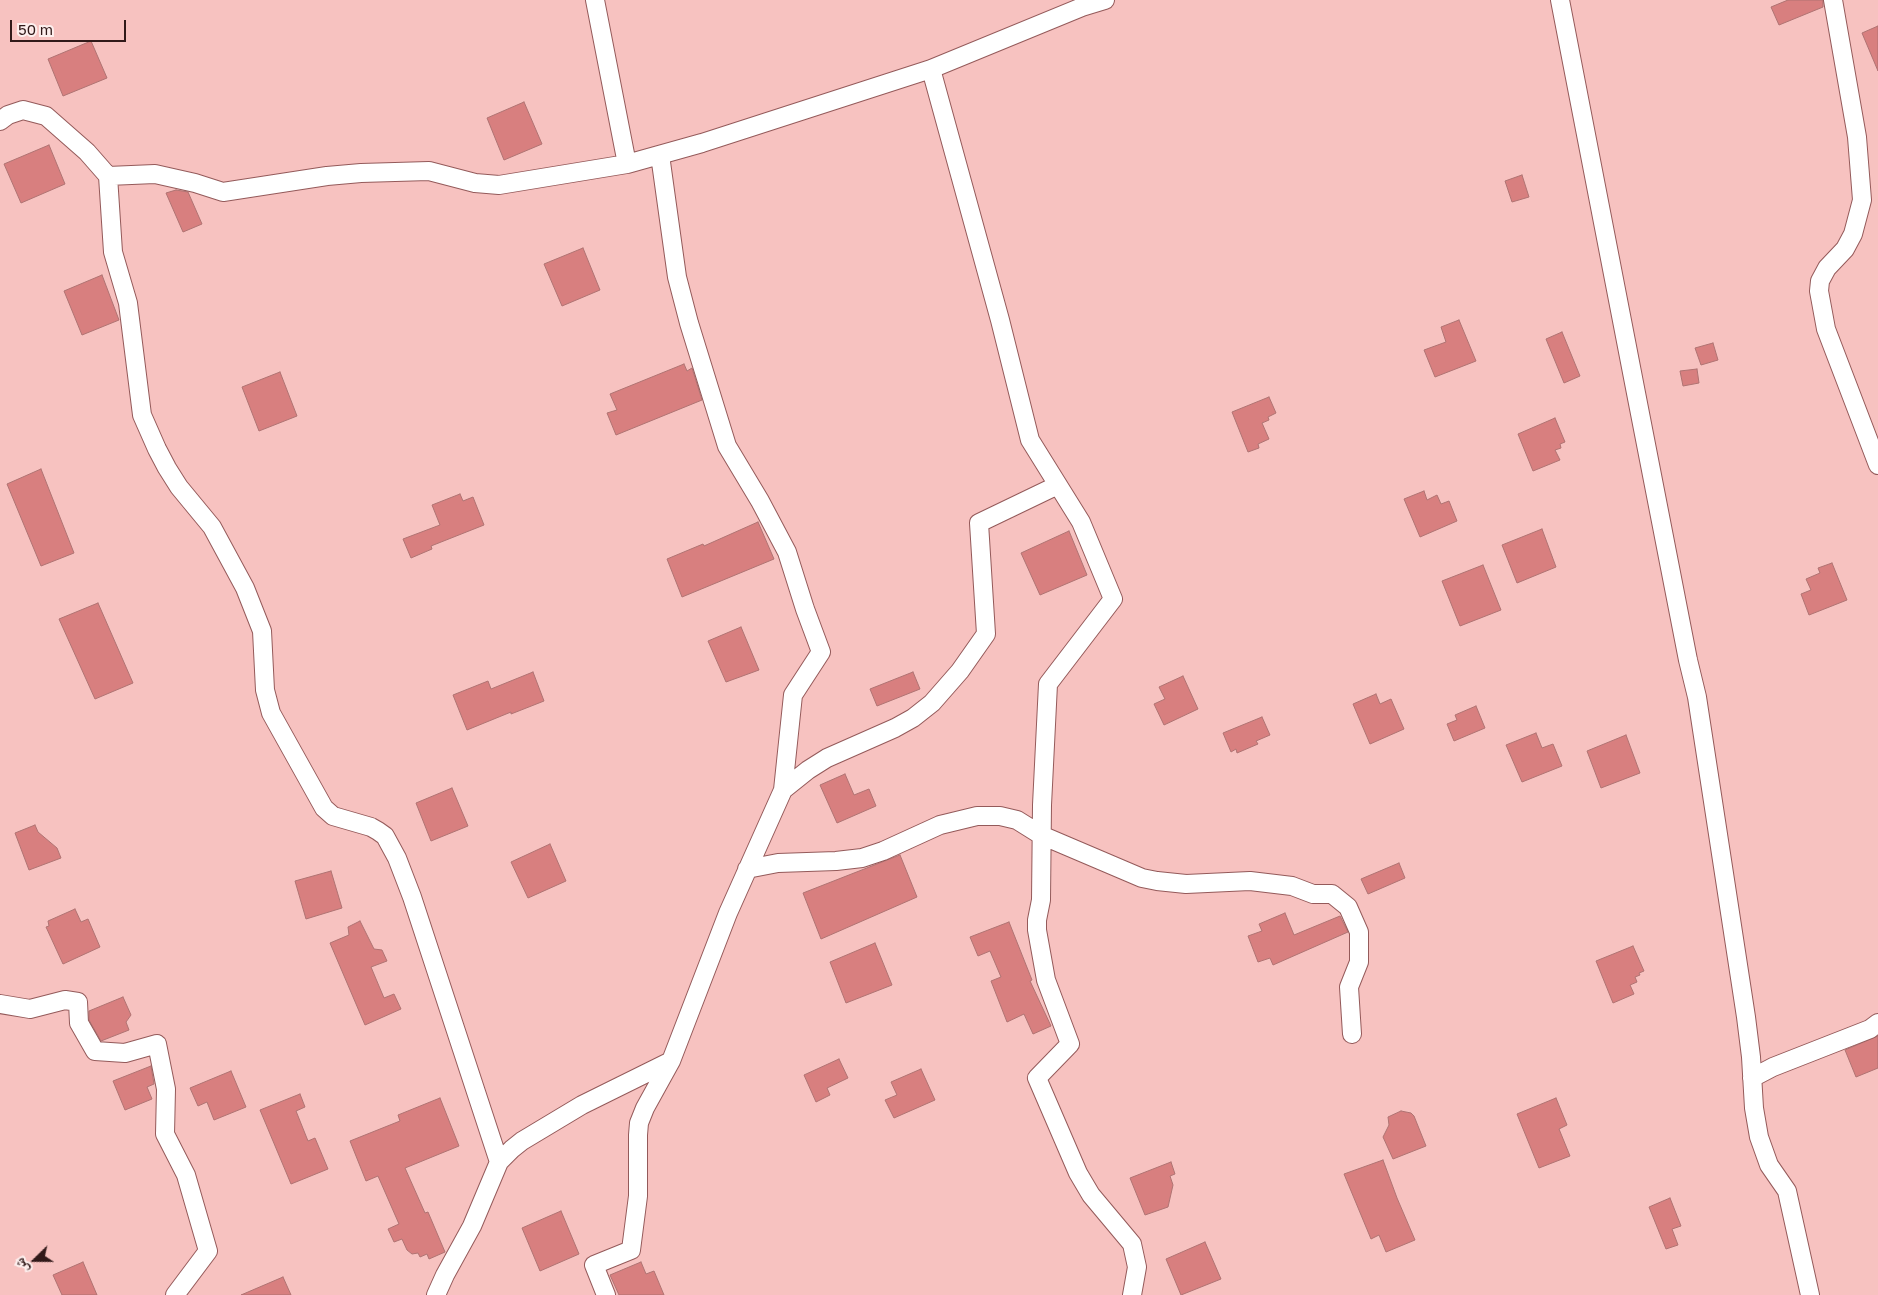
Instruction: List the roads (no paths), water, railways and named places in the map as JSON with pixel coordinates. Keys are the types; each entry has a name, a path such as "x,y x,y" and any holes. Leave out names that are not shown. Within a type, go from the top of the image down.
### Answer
{"street":[{"path":"595,0 627,164"},
{"path":"108,176 155,174 195,183 223,192 361,173 428,172 475,184 499,185 627,164 711,140 931,69 1082,7 1105,0"},
{"path":"1560,0 1637,402 1697,697 1746,1017 1754,1108 1759,1138 1769,1165 1787,1191 1810,1295"},
{"path":"1833,0 1857,137 1870,198 1845,249 1827,268 1820,281 1819,291 1826,329 1878,465"},
{"path":"931,69 1000,320 1030,440 1081,522 1113,599 1048,684 1041,835 1042,883 1037,930 1046,980 1070,1044 1037,1078 1078,1173 1091,1195 1132,1244 1137,1267 1132,1295"},
{"path":"0,121 8,115 23,110 46,116 87,152 108,176 113,252 128,302 142,415 167,468 179,487 212,526 245,588 262,631 265,690 271,713 324,808 333,816 371,827 378,831 385,836 397,858 412,897 499,1162"},
{"path":"606,1295 594,1265 631,1250 638,1196 639,1123 644,1108 671,1061 728,913 783,790 792,695 821,652 787,552 760,500 727,446 689,323 677,277 660,155"},
{"path":"783,790 827,758 895,728 913,718 932,703 960,671 986,634 979,523 1058,485"},
{"path":"747,869 778,863 862,858 883,851 940,825 977,816 1000,816 1016,820 1041,835 1142,878 1186,884 1250,881 1292,886 1313,894 1332,894 1348,906 1359,932 1359,962 1349,987 1352,1034"},
{"path":"0,1004 30,1009 65,1000 78,1002 79,1023 95,1051 125,1053 157,1044 166,1089 165,1134 186,1175 208,1251 175,1295"},
{"path":"1752,1078 1773,1067 1870,1029 1878,1023"},
{"path":"436,1295 444,1275 472,1226 499,1162 522,1141 582,1105 671,1061"}]}
